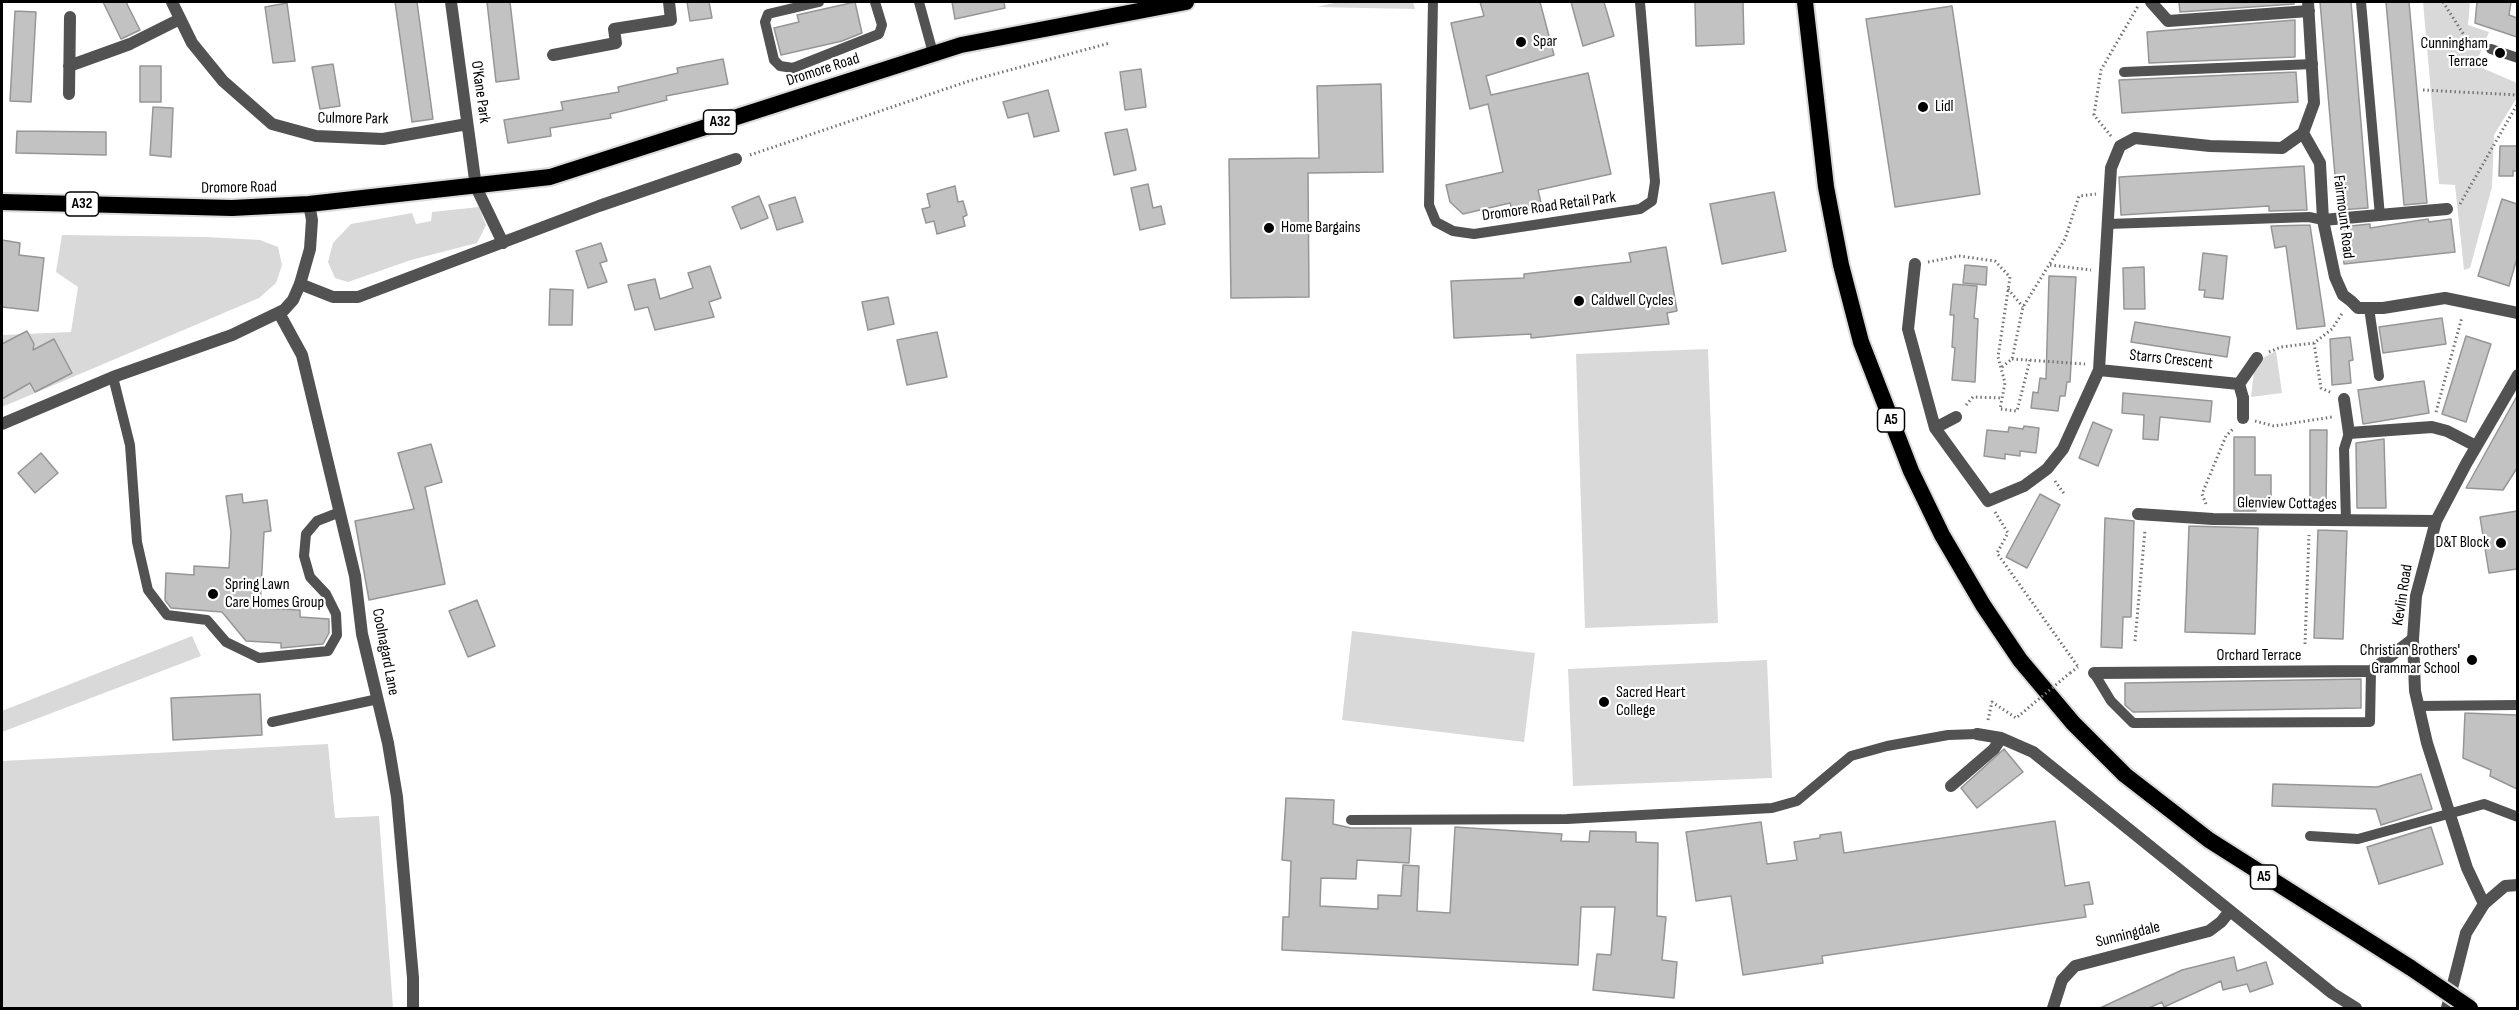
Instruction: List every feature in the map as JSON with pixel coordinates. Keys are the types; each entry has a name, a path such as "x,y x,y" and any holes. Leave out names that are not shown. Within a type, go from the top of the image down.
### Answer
{"highway":[{"name":"Dromore Road","path":"2,202 232,208 309,204 550,177 961,45 1186,2"},
{"name":"A5","path":"1805,2 1826,187 1841,265 1861,342 1911,471 1942,535 1983,605 2020,660 2058,705 2125,775 2209,840 2470,1008"}],"street":[{"name":"Culmore Park","path":"172,2 192,43 223,81 272,124 316,136 383,139 467,124"},
{"name":"O'Kane Park","path":"451,2 476,187"},
{"path":"552,55 616,43 614,29 671,20 669,2"},
{"path":"1915,264 1908,329 1935,428 1988,501 2024,486 2047,470 2063,449 2099,370 2111,168 2120,146 2136,138 2210,146 2282,148 2302,133 2314,103 2308,6 2168,21 2151,2"},
{"path":"69,94 70,17"},
{"path":"69,66 130,44 180,19"},
{"name":"Fairmount Road","path":"2302,133 2320,163 2324,220 2335,277 2343,295 2351,302"},
{"path":"300,285 333,297 358,297 736,159"},
{"path":"476,187 502,243"},
{"path":"2,424 113,377 232,335 279,313 293,300 300,285 310,249 312,220 309,204"},
{"path":"2324,220 2447,209"},
{"path":"2351,302 2358,308 2383,308 2445,298 2517,313"},
{"name":"Coolnagard Lane","path":"279,313 302,355 355,576 362,634 378,699 397,797 413,978 413,1008"},
{"path":"2243,418 2243,398 2239,384 2257,358"},
{"name":"Starrs Crescent","path":"2099,370 2239,384"},
{"name":"Kevlin Road","path":"2484,903 2467,868 2448,813 2418,706 2413,639 2416,596 2436,521 2517,375"},
{"path":"2344,399 2349,433 2432,427 2447,431 2476,446"},
{"path":"1935,428 1956,417"},
{"name":"Glenview Cottages","path":"2142,514 2213,519 2436,521"},
{"path":"2371,671 2413,639"},
{"name":"Orchard Terrace","path":"2094,673 2371,671"},
{"path":"1983,734 2001,738 2033,752 2332,993 2356,1008"},
{"path":"1951,786 1994,749 2001,738"},
{"path":"2448,1008 2466,933 2484,903 2505,886 2517,885"},
{"name":"Sunningdale","path":"2053,1008 2062,980 2075,966 2209,931 2230,911"}],"lane":[{"path":"819,2 768,14 765,22 774,60 780,66 793,68 879,34 882,25 875,2"},
{"path":"919,2 933,53"},
{"name":"Dromore Road Retail Park","path":"1433,2 1429,205 1436,222 1453,231 1474,234 1640,209 1652,201 1655,182 1640,2"},
{"path":"2361,2 2380,216"},
{"path":"2491,49 2517,58"},
{"path":"2124,72 2313,64"},
{"path":"2108,224 2309,217 2324,220"},
{"path":"2369,308 2379,376"},
{"path":"113,377 130,445 137,542 148,590 167,615 207,620 226,642 259,658 328,651 337,635 336,614 326,594 310,577 304,556 306,534 317,521 340,512"},
{"path":"2346,521 2344,449 2349,433"},
{"path":"2094,673 2111,701 2133,723 2358,723 2370,722 2371,671"},
{"path":"272,722 344,709 378,699"},
{"path":"2418,706 2517,705"},
{"path":"1351,820 1567,819 1772,808 1797,801 1851,756 1907,742 1948,735 1983,734"},
{"path":"2310,836 2358,839 2484,804 2517,817"}],"path":[{"path":"2444,2 2464,35 2476,45 2491,49"},
{"path":"736,159 969,81 1110,43"},
{"path":"2423,90 2517,95"},
{"path":"2447,209 2463,201 2517,103"},
{"path":"2002,367 2012,359 2024,307 2065,239 2079,196 2109,192"},
{"path":"1915,264 1959,256 1995,261 2010,277 1998,357 2005,383 2000,409 2017,411 2030,360"},
{"path":"2049,265 2105,271"},
{"path":"2008,290 2024,307"},
{"path":"2439,398 2467,301"},
{"path":"2257,358 2281,347 2314,343 2331,329 2351,302"},
{"path":"2314,343 2321,388 2344,399"},
{"path":"2012,359 2075,363"},
{"path":"1956,417 1973,397 2002,399"},
{"path":"2213,519 2202,494 2226,436 2243,418 2274,426 2346,415"},
{"path":"1983,734 1992,702 2016,718 2078,667 1997,553 2008,533 1988,501"},
{"path":"2135,641 2142,514"},
{"path":"2305,644 2309,521"}],"shaded area":[{"path":"1338,2 1413,2 1415,9 1317,7"},
{"path":"2423,2 2470,2 2468,25 2489,32 2475,65 2517,83 2516,99 2494,135 2492,187 2470,268 2464,270 2455,185 2439,184"},
{"path":"479,207 486,225 477,243 411,260 348,282 335,278 328,262 333,243 351,224 412,213 416,224 431,221 432,212"},
{"path":"62,235 260,240 278,247 282,265 276,283 259,298 2,407 2,335 71,332 78,287 56,272"},
{"path":"1708,349 1718,623 1585,628 1576,354"},
{"path":"2276,351 2282,393 2251,397 2254,371 2261,359"},
{"path":"1352,631 1535,653 1524,742 1342,720"},
{"path":"192,636 201,656 2,732 2,711"},
{"path":"1767,660 1772,778 1573,786 1568,669"},
{"path":"328,744 335,818 379,816 393,1008 2,1008 2,761"}],"building":[{"path":"103,2 126,2 140,30 121,39"},
{"path":"395,2 417,2 433,119 412,122"},
{"path":"487,2 510,2 519,79 496,82"},
{"path":"687,2 709,2 712,18 690,21"},
{"path":"855,2 862,33 842,41 781,55 774,28 799,22 797,15"},
{"path":"952,2 1004,2 1005,8 955,19"},
{"path":"1480,2 1540,2 1554,55 1486,76 1491,95 1588,73 1611,174 1538,190 1542,207 1513,213 1510,203 1463,214 1450,202 1446,185 1503,172 1488,104 1470,109 1451,23 1484,16"},
{"path":"1571,2 1604,2 1614,36 1583,46"},
{"path":"1695,2 1743,2 1744,44 1696,46"},
{"path":"2179,2 2294,2 2294,4 2180,12"},
{"path":"2320,2 2351,2 2368,208 2338,210"},
{"path":"2386,2 2409,2 2427,203 2404,205"},
{"path":"2477,2 2511,2 2509,15 2517,18 2517,37 2475,23"},
{"path":"287,3 295,61 273,63 265,7"},
{"name":"Lidl","path":"1952,6 1980,194 1895,207 1866,19"},
{"path":"15,11 36,12 31,102 10,101"},
{"path":"2295,20 2295,57 2149,63 2147,32"},
{"path":"723,59 728,84 666,96 667,100 610,114 611,118 550,128 551,136 508,143 504,120 563,110 561,102 619,92 618,87 678,73 677,68"},
{"path":"333,64 340,106 320,109 312,67"},
{"path":"140,66 161,66 161,102 140,102"},
{"path":"1141,69 1146,107 1125,110 1120,72"},
{"path":"2296,72 2298,102 2122,113 2119,80"},
{"name":"Home Bargains","path":"1381,84 1383,172 1308,173 1309,297 1231,298 1229,159 1319,158 1317,86"},
{"path":"1048,90 1059,131 1034,137 1028,113 1008,118 1003,102"},
{"path":"153,107 173,108 171,157 150,155"},
{"path":"1127,129 1136,170 1114,175 1105,133"},
{"path":"17,131 106,132 106,155 16,153"},
{"path":"2500,146 2517,146 2517,171 2513,171 2513,176 2499,176"},
{"path":"2304,166 2307,210 2269,211 2269,206 2121,215 2119,177"},
{"path":"1148,184 1153,208 1161,206 1165,224 1140,230 1131,188"},
{"path":"955,186 958,202 963,201 967,215 963,217 965,226 937,234 934,221 926,223 922,209 930,207 927,194"},
{"path":"1774,192 1786,251 1722,264 1710,204"},
{"path":"759,196 768,218 741,229 732,207"},
{"path":"795,197 803,222 777,230 769,205"},
{"path":"2502,199 2517,204 2517,258 2509,286 2478,276"},
{"path":"2428,219 2429,222 2451,219 2455,252 2344,264 2340,227 2370,224 2370,228"},
{"path":"2310,225 2325,326 2297,329 2286,246 2275,248 2271,226"},
{"path":"2,240 20,243 19,255 44,258 38,311 2,307"},
{"path":"601,243 607,261 600,263 607,282 588,288 576,251"},
{"path":"1666,247 1677,311 1667,313 1669,324 1531,338 1531,334 1454,338 1451,281 1524,278 1524,274 1631,262 1629,253"},
{"path":"2203,253 2227,256 2223,299 2204,297 2205,290 2199,290"},
{"path":"1965,265 1987,267 1986,285 1963,283"},
{"path":"710,266 721,298 709,302 714,317 655,330 648,307 635,310 628,285 655,279 660,299 693,288 688,273"},
{"path":"2144,267 2145,309 2124,309 2123,268"},
{"path":"2049,276 2076,277 2070,382 2067,382 2065,396 2060,396 2058,411 2031,408 2033,392 2038,393 2040,378 2046,379"},
{"path":"1953,284 1977,286 1974,318 1978,319 1975,382 1952,380 1955,348 1952,347 1954,315 1950,315"},
{"path":"550,289 573,290 572,325 549,325"},
{"path":"888,297 894,324 868,330 862,302"},
{"path":"2442,318 2446,344 2383,353 2379,327"},
{"path":"2135,322 2230,337 2227,357 2131,342"},
{"path":"27,331 34,344 33,350 54,339 72,373 35,392 30,383 2,399 2,344"},
{"path":"937,332 947,377 907,385 897,340"},
{"path":"2466,336 2491,344 2466,422 2442,414"},
{"path":"2350,337 2353,360 2349,361 2351,383 2332,385 2330,339"},
{"path":"2424,381 2429,413 2363,424 2358,390"},
{"path":"2123,393 2212,401 2210,422 2160,417 2158,440 2143,439 2144,415 2122,413"},
{"path":"2517,396 2517,468 2503,490 2466,488"},
{"path":"2093,422 2112,430 2098,466 2079,458"},
{"path":"2024,426 2039,428 2036,453 2020,451 2020,456 2005,454 2005,459 1984,456 1987,430 2008,432 2009,427 2023,429"},
{"path":"2310,430 2327,430 2326,507 2310,507"},
{"path":"2234,437 2255,437 2255,475 2271,475 2271,498 2256,498 2256,511 2234,511"},
{"path":"2384,439 2386,508 2357,508 2356,443"},
{"path":"431,444 442,482 425,487 445,584 369,600 355,521 414,509 398,453"},
{"path":"41,453 58,473 35,493 18,473"},
{"name":"Spring Lawn Care Homes Group","path":"242,494 243,503 267,500 271,531 264,532 260,608 300,610 300,617 329,619 329,633 323,644 281,648 281,643 246,641 222,612 171,608 165,600 166,573 194,575 194,566 229,568 231,532 226,496"},
{"path":"2040,494 2060,505 2027,568 2006,557"},
{"name":"D&T Block","path":"2517,511 2517,569 2489,573 2480,517"},
{"path":"2105,518 2134,521 2131,617 2123,617 2122,648 2101,647"},
{"path":"2189,526 2258,528 2255,634 2185,632"},
{"path":"2318,530 2347,531 2343,639 2314,638"},
{"path":"477,600 495,646 468,657 449,611"},
{"path":"2361,679 2361,708 2133,712 2125,705 2125,683"},
{"path":"260,694 262,735 173,740 171,698"},
{"path":"2465,713 2517,715 2517,789 2490,776 2491,770 2463,758"},
{"path":"2004,749 2023,772 1977,808 1961,788"},
{"path":"2421,774 2432,809 2381,825 2376,809 2272,806 2273,784 2377,787"},
{"path":"1286,798 1334,800 1333,824 1351,828 1411,828 1409,863 1357,860 1356,879 1321,878 1320,906 1378,909 1378,895 1401,896 1403,865 1419,866 1417,911 1450,913 1455,827 1562,834 1561,841 1589,842 1590,831 1636,832 1636,842 1658,843 1657,916 1666,917 1662,960 1677,962 1674,998 1593,990 1597,954 1611,955 1615,907 1581,907 1578,965 1282,950 1283,917 1289,917 1291,861 1282,860"},
{"path":"2055,821 2065,886 2089,882 2093,904 2084,905 2086,917 1822,956 1823,963 1743,975 1731,896 1696,901 1686,832 1761,822 1767,864 1797,860 1794,842 1820,838 1820,835 1841,832 1844,853"},
{"path":"2431,827 2443,864 2379,884 2367,847"},
{"path":"2234,957 2237,971 2266,962 2273,984 2250,992 2247,984 2223,990 2221,981 2164,1007 2162,1002 2149,1008 2100,1008 2182,970"}],"place":[{"name":"Spar","path":"1521,42"},
{"name":"Cunningham Terrace","path":"2500,53"},
{"name":"Lidl","path":"1923,107"},
{"name":"Home Bargains","path":"1269,228"},
{"name":"Caldwell Cycles","path":"1579,301"},
{"name":"D&T Block","path":"2501,543"},
{"name":"Spring Lawn Care Homes Group","path":"213,594"},
{"name":"Christian Brothers' Grammar School","path":"2472,660"},
{"name":"Sacred Heart College","path":"1604,702"}]}
